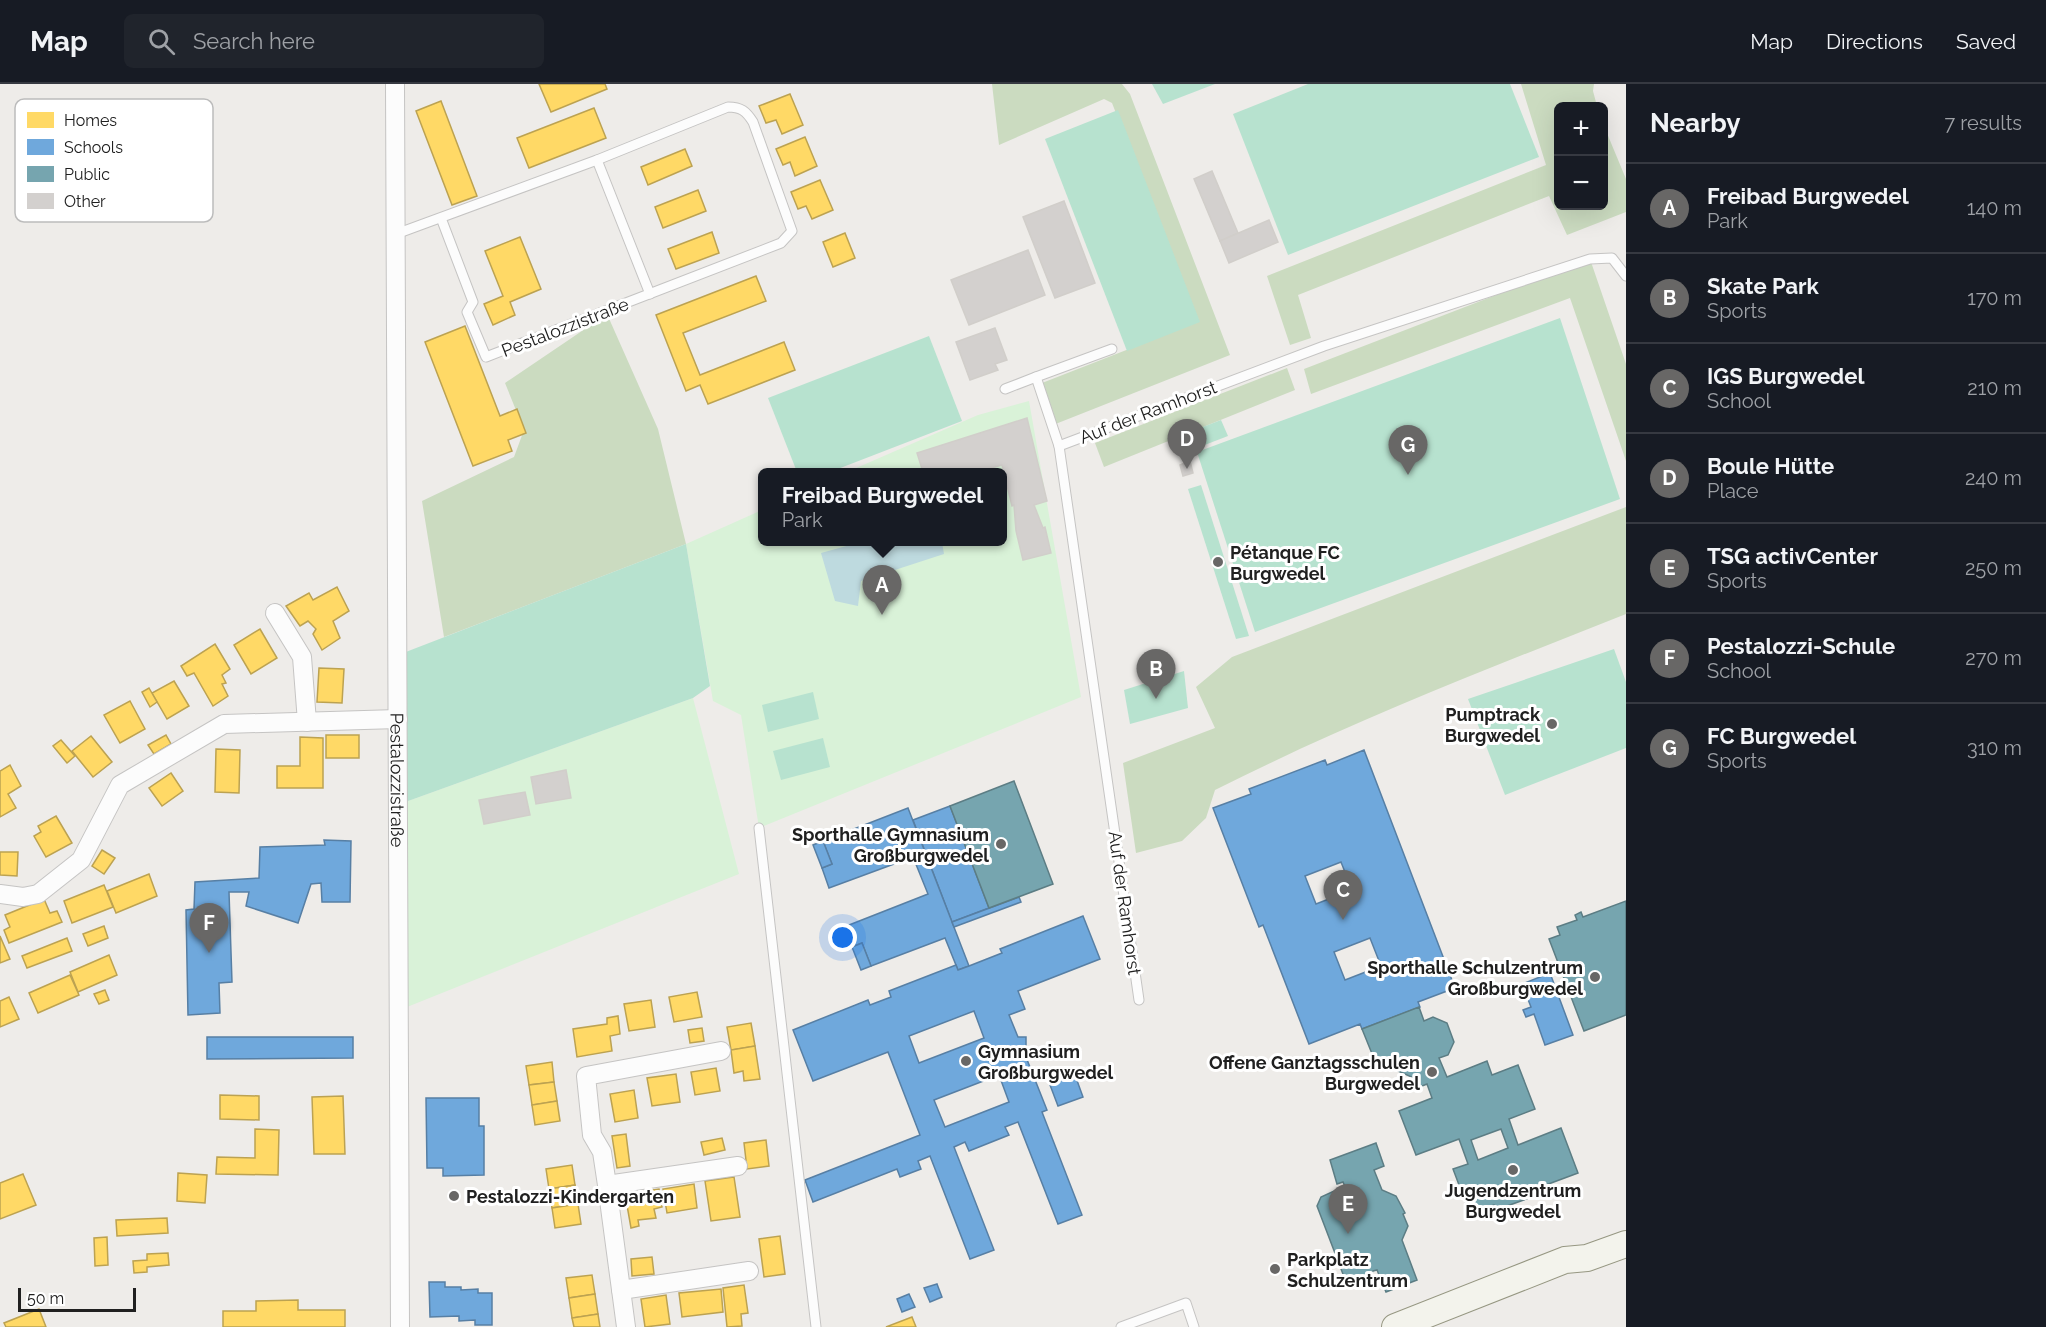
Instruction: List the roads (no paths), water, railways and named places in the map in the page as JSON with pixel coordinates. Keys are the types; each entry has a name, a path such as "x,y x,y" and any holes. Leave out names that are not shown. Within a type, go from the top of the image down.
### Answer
{"main road":[{"path":"1395,1327 1565,1260 1587,1258 1626,1244"},
{"path":"1436,1327 1571,1275 1587,1258"}],"street":[{"name":"Pestalozzistraße","path":"395,84 400,1327"},
{"path":"275,613 302,657 307,722"},
{"path":"0,894 23,897 38,894 81,860 120,785 224,724 398,719"},
{"path":"626,1327 608,1185 602,1152 592,1135 586,1076 722,1051"},
{"path":"608,1185 738,1166"},
{"path":"621,1290 749,1271"}],"lane":[{"name":"Pestalozzistraße","path":"396,234 597,160 728,107 738,107 746,112 753,122 792,231 782,243 486,357 467,312 473,302 441,218"},
{"name":"Pestalozzistraße","path":"597,160 650,294"},
{"name":"Auf der Ramhorst","path":"1139,1000 1059,446 1324,346 1590,259 1612,258 1626,276"},
{"path":"1005,389 1112,349"},
{"path":"1036,377 1059,446"},
{"path":"759,828 816,1327"},
{"path":"1121,1327 1186,1303 1194,1327"}],"water":[{"path":"846,546 943,546 944,554 861,581 858,606 835,601 821,553"}],"place":[{"name":"Boule Hütte","path":"1187,469"},
{"name":"FC Burgwedel","path":"1408,475"},
{"name":"Pétanque FC Burgwedel","path":"1218,562"},
{"name":"Freibad Burgwedel","path":"882,615"},
{"name":"Skate Park","path":"1156,699"},
{"name":"Pumptrack Burgwedel","path":"1552,724"},
{"name":"Sporthalle Gymnasium Großburgwedel","path":"1001,844"},
{"name":"IGS Burgwedel","path":"1343,920"},
{"name":"Pestalozzi-Schule","path":"209,953"},
{"name":"Sporthalle Schulzentrum Großburgwedel","path":"1595,977"},
{"name":"Gymnasium Großburgwedel","path":"966,1061"},
{"name":"Offene Ganztagsschulen Burgwedel","path":"1432,1072"},
{"name":"Jugendzentrum Burgwedel","path":"1513,1170"},
{"name":"Pestalozzi-Kindergarten","path":"454,1196"},
{"name":"TSG activCenter","path":"1348,1234"},
{"name":"Parkplatz Schulzentrum","path":"1275,1269"}]}
